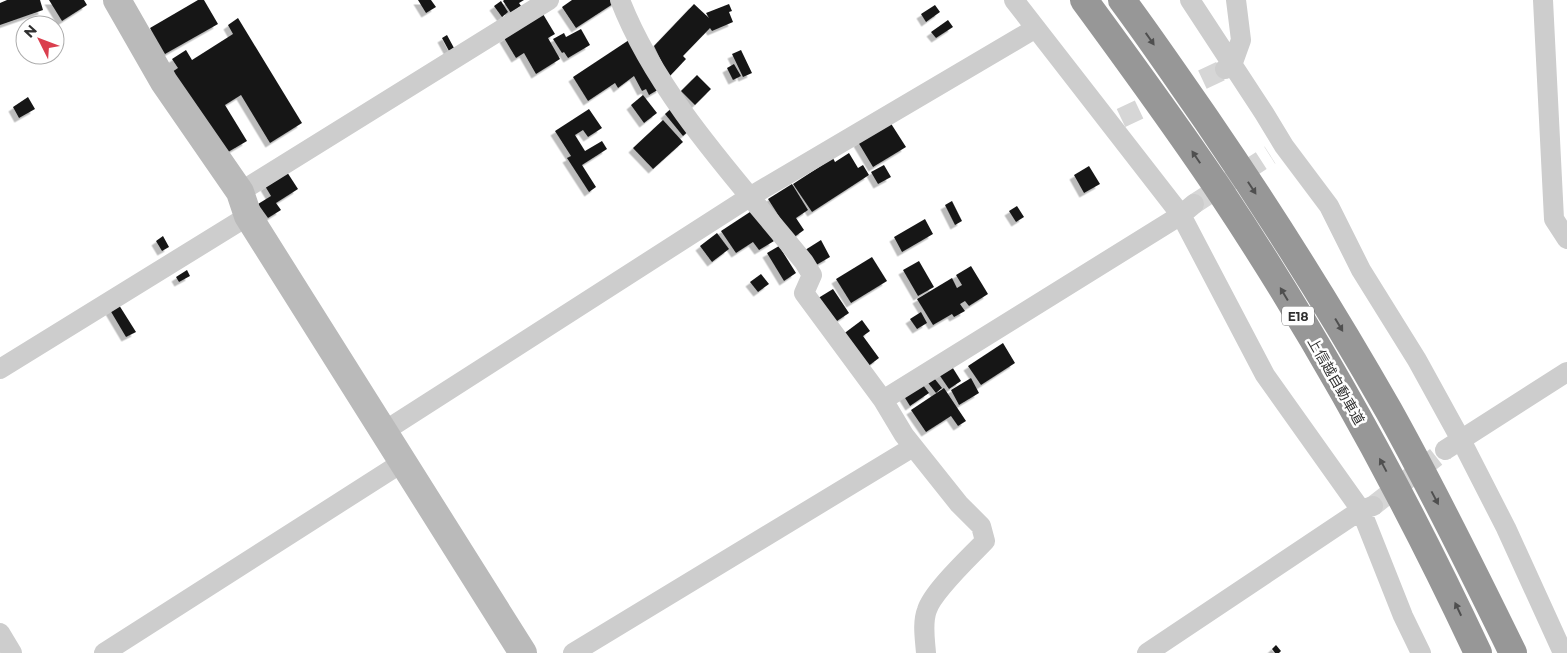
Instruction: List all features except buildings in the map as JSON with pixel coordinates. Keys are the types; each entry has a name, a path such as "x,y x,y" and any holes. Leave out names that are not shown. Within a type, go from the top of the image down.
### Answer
{"highway":[{"name":"上信越自動車道","path":"1084,0 1171,120 1271,272 1365,431 1433,559 1478,653"},
{"name":"E18","path":"1122,0 1252,188 1344,334 1389,412 1433,495 1512,653"}],"street":[{"path":"117,0 164,82 244,204 383,432 523,653"},
{"path":"0,369 549,0"},
{"path":"620,0 648,59 699,133 804,262 812,275 804,293 883,400 904,435 959,504 981,526 985,541 930,602 926,612 924,633 926,653"},
{"path":"1014,0 1187,209 1265,375 1367,508 1403,616 1421,653"},
{"path":"1190,0 1277,150 1329,206 1361,270 1417,360 1453,445 1506,528 1563,653"},
{"path":"1229,67 1241,40 1236,0"},
{"path":"1543,0 1560,216 1567,239"},
{"path":"383,432 751,196 1036,28"},
{"path":"883,400 1187,209"},
{"path":"1453,445 1567,372"},
{"path":"573,653 913,446"},
{"path":"104,653 403,462"},
{"path":"1147,653 1367,508"},
{"path":"0,634 12,653"}],"tunnel":[{"path":"1121,118 1225,69"},
{"path":"1194,204 1270,155"},
{"path":"1373,506 1445,450"}]}
